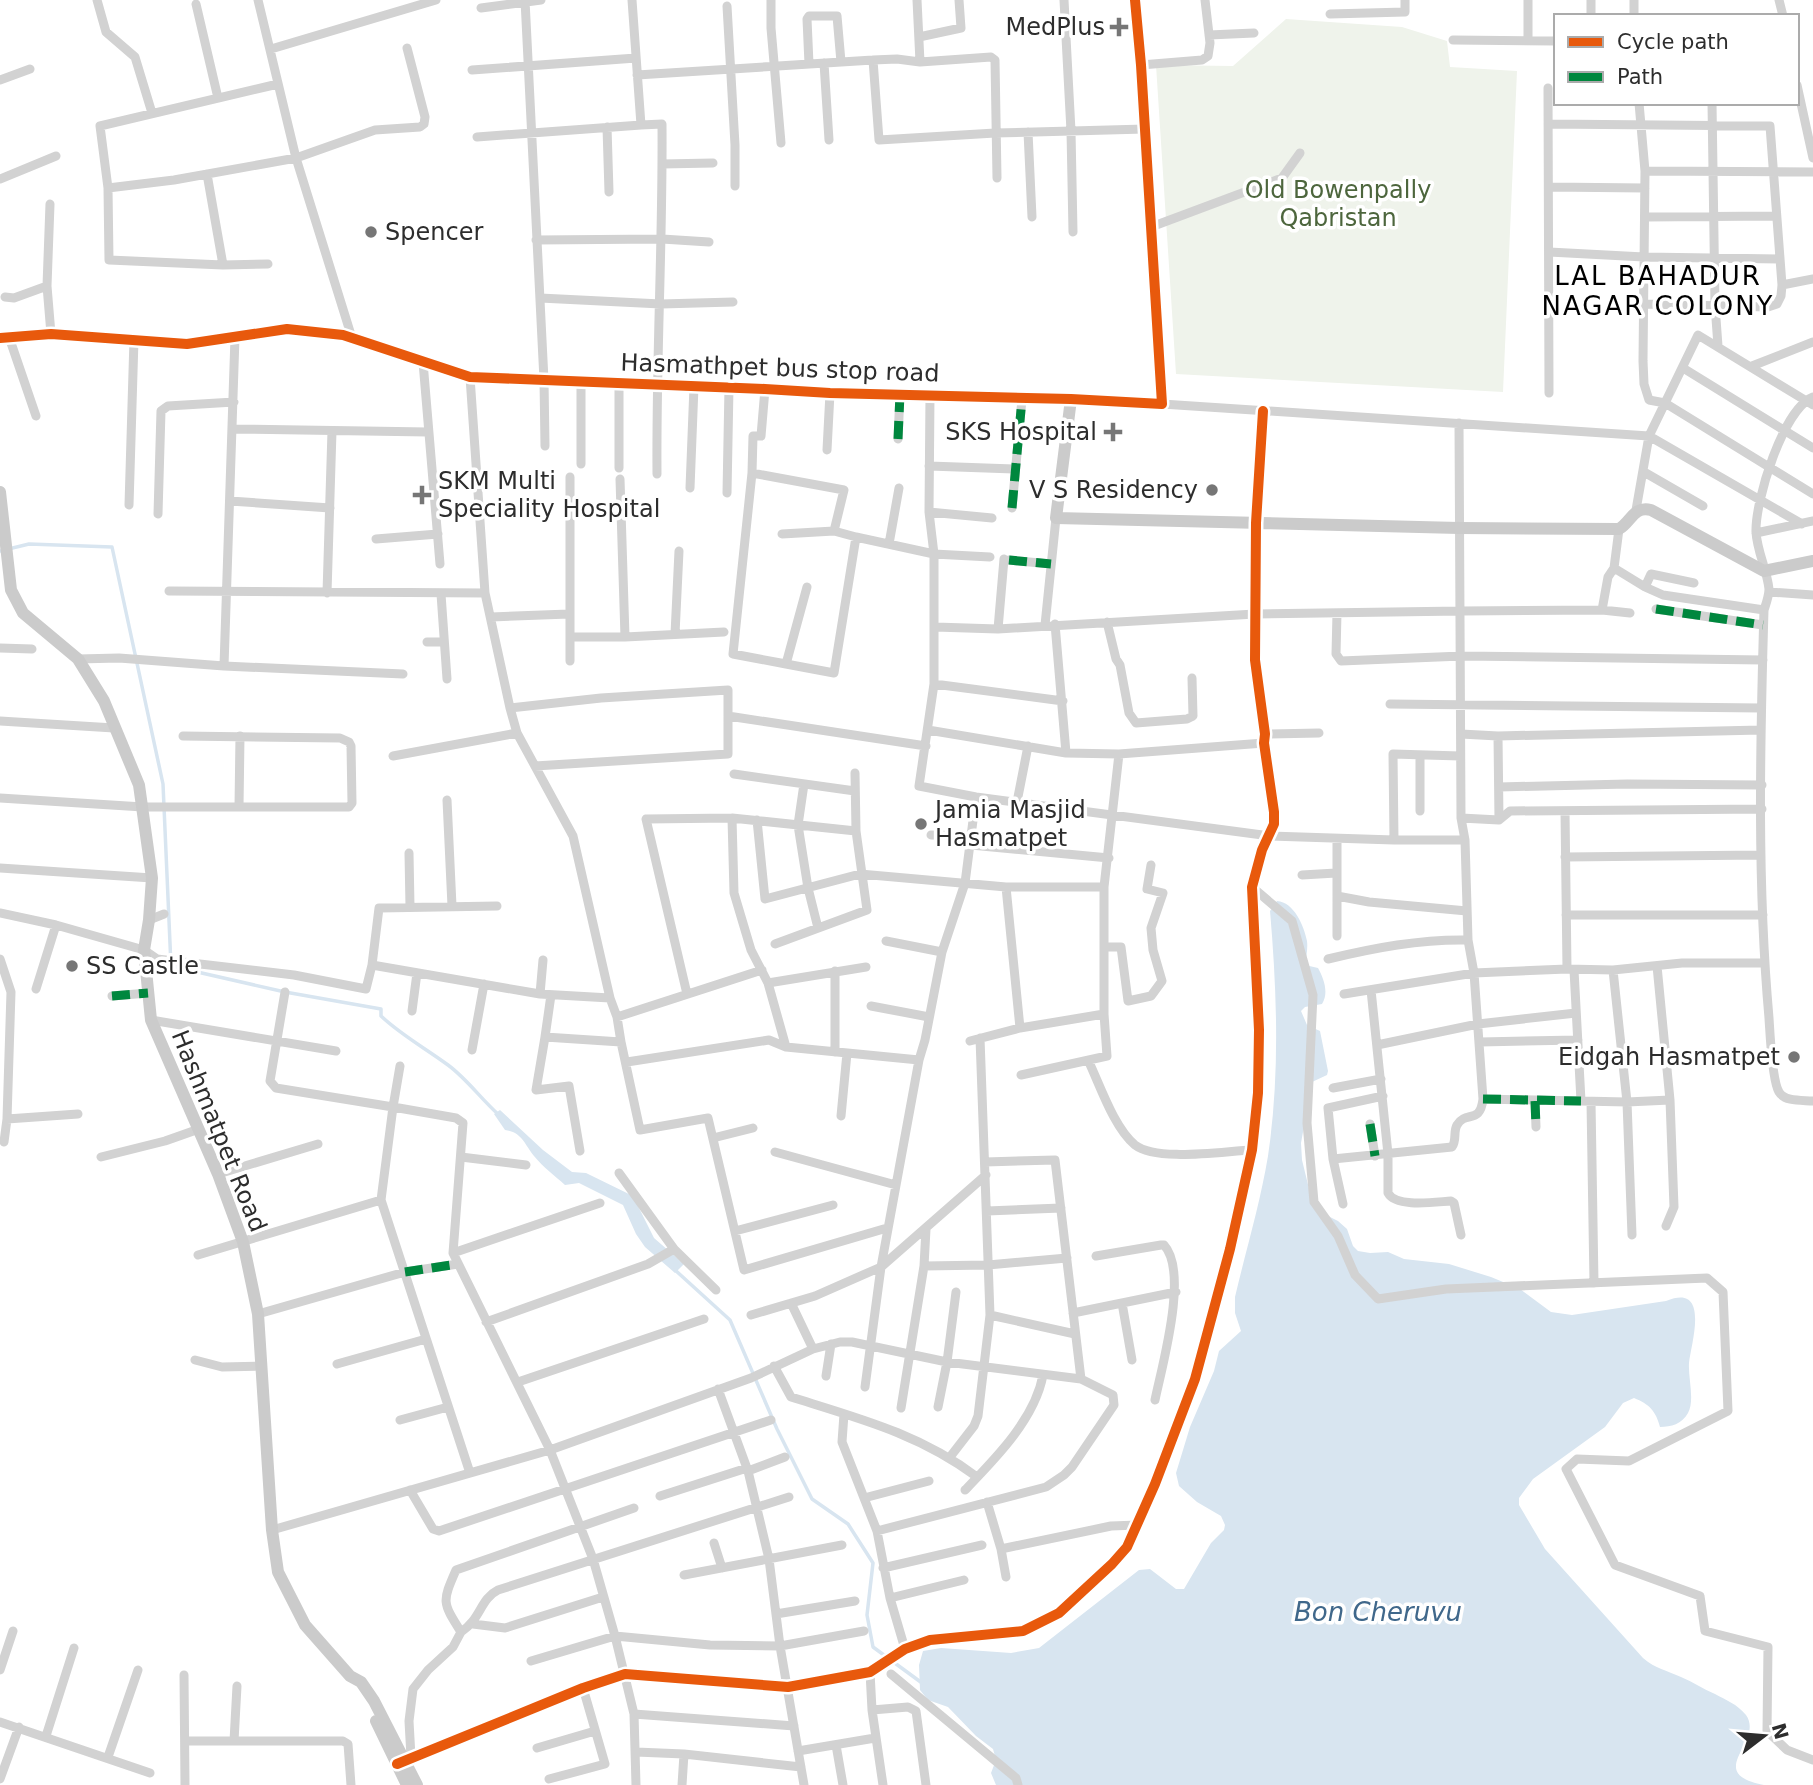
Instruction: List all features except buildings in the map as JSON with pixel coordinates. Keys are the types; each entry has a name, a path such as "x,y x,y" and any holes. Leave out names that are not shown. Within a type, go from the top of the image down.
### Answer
{"street":[{"path":"97,0 106,32 135,57 152,113"},
{"path":"258,0 296,158 352,338"},
{"path":"271,49 436,0"},
{"path":"481,8 541,0"},
{"path":"632,0 641,125"},
{"path":"771,0 781,143"},
{"path":"917,0 920,62"},
{"path":"919,37 961,28 959,0"},
{"path":"1064,0 1073,232"},
{"path":"1135,0 1162,404 1649,436 1802,524"},
{"path":"1141,65 1202,60 1210,54 1205,0"},
{"path":"1330,13 1405,12 1405,0"},
{"path":"1528,0 1528,41"},
{"path":"525,1 545,446"},
{"path":"196,4 218,97"},
{"path":"727,6 735,186"},
{"path":"809,64 809,16 837,16 841,62"},
{"path":"1209,36 1254,33"},
{"path":"1452,40 1554,41"},
{"path":"108,188 296,158 374,130 420,127 424,124 425,117 407,48"},
{"path":"637,75 809,64 826,60 841,62 898,59 920,62 991,57 995,60 997,178"},
{"path":"472,70 636,58"},
{"path":"826,60 829,141"},
{"path":"873,60 879,140 995,133 1144,129"},
{"path":"0,80 30,69"},
{"path":"268,264 223,265 109,260 108,188 100,126 278,84"},
{"path":"1548,88 1549,393"},
{"path":"1799,94 1813,154"},
{"path":"1639,105 1645,171 1644,384 1649,400 1665,403 1813,494"},
{"path":"1712,105 1718,346"},
{"path":"477,137 662,124 661,304 656,384 657,474"},
{"path":"1548,124 1770,126 1782,285 1777,304 1769,307 1643,304"},
{"path":"607,127 609,192"},
{"path":"1028,132 1032,217"},
{"path":"1151,227 1282,178 1300,153"},
{"path":"0,179 56,156"},
{"path":"662,164 713,163"},
{"path":"1645,171 1813,172"},
{"path":"207,174 223,265"},
{"path":"1549,187 1645,188"},
{"path":"50,204 47,286 51,334"},
{"path":"1644,217 1776,216"},
{"path":"536,240 662,239 709,242"},
{"path":"1549,252 1644,257 1779,259"},
{"path":"1782,285 1813,279"},
{"path":"5,298 14,298 47,286"},
{"path":"540,298 661,304 733,302"},
{"name":"Hasmathpet bus stop road","path":"5,338 51,334 187,344 286,329 328,332 352,338 470,377 1162,404"},
{"path":"1056,518 1619,529 1636,510 1649,436 1699,335 1810,401 1786,431 1769,467 1759,499 1756,533 1769,592 1764,610 1761,708 1764,963 1778,1091 1785,1098 1813,1101"},
{"path":"224,666 235,337"},
{"path":"5,338 36,416"},
{"path":"129,505 134,339"},
{"path":"1752,366 1813,342"},
{"path":"423,362 440,564"},
{"path":"1683,368 1813,448"},
{"path":"470,377 485,593 510,708 517,733 573,836 610,998 617,1017 640,1130 708,1118 744,1270 887,1228"},
{"path":"580,464 581,383"},
{"path":"619,383 619,468"},
{"path":"690,488 694,386"},
{"path":"727,493 729,387"},
{"path":"765,388 761,436 753,436 752,473 733,654 834,673 856,537"},
{"path":"827,450 830,393"},
{"path":"898,439 900,394"},
{"path":"930,395 929,512 934,554 934,684 919,786 976,797 1270,836 1465,840"},
{"path":"1012,508 1022,399"},
{"path":"1066,753 1063,701 1050,625 1051,564 1071,399"},
{"path":"158,514 161,411 168,406 234,402"},
{"path":"404,1761 583,1688 625,1674 788,1688 874,1668 901,1651 930,1640 1023,1631 1059,1613 1127,1547 1195,1379 1230,1250 1252,1150 1258,1093 1259,1030 1252,887 1262,850 1274,824 1255,660 1256,523 1263,411"},
{"path":"1333,1159 1452,1147 1458,1123 1478,1115 1482,1108 1480,1042 1475,974 1468,940 1465,840 1461,818 1459,423"},
{"path":"233,429 428,432"},
{"path":"327,593 332,430"},
{"path":"929,466 1014,469"},
{"path":"1644,472 1703,506"},
{"path":"752,473 844,490 834,531"},
{"path":"570,477 570,661"},
{"path":"620,479 625,637"},
{"path":"888,544 899,488"},
{"name":"Hashmatpet Road","path":"0,492 7,582 23,613 78,659 104,701 139,786 152,878 144,950 151,1020 218,1174 243,1242 258,1314 272,1530 278,1572 305,1625 350,1676 404,1761"},
{"path":"230,501 330,508"},
{"path":"1636,510 1651,510 1764,571 1813,561"},
{"path":"929,512 992,518"},
{"path":"1756,533 1813,521"},
{"path":"1602,610 1608,577 1614,568 1619,529"},
{"path":"782,534 834,531 934,554 990,557"},
{"path":"376,539 438,534"},
{"path":"676,634 679,551"},
{"path":"998,629 1006,560 1051,564"},
{"path":"1614,568 1663,595 1764,610"},
{"path":"1645,587 1651,574 1695,583"},
{"path":"786,664 807,587"},
{"path":"169,591 485,593"},
{"path":"1769,592 1813,595"},
{"path":"441,594 447,680"},
{"path":"1656,609 1763,625"},
{"path":"935,627 998,629 1255,614 1337,612 1602,610 1630,613"},
{"path":"1337,612 1336,654 1341,661 1462,656 1763,660"},
{"path":"491,617 569,614"},
{"path":"1107,622 1120,665 1129,713 1136,723 1191,718 1195,713 1192,678"},
{"path":"570,637 724,632"},
{"path":"427,642 444,642"},
{"path":"0,648 32,649"},
{"path":"78,659 119,658 403,674"},
{"path":"934,684 1063,701"},
{"path":"510,708 601,698 728,690 728,754 535,766"},
{"path":"1390,704 1761,708"},
{"path":"728,716 926,746"},
{"path":"0,721 114,728"},
{"path":"928,730 1066,753 1119,754 1319,733"},
{"path":"1461,734 1498,736 1761,730"},
{"path":"393,756 517,733"},
{"path":"0,798 174,808 346,808 352,803 352,746 340,738 183,736"},
{"path":"239,807 240,736"},
{"path":"1498,736 1499,820"},
{"path":"1017,802 1028,747"},
{"path":"1021,1074 1107,1056 1104,1014 1104,887 1119,754"},
{"path":"1394,840 1393,754 1460,756"},
{"path":"1420,756 1420,811"},
{"path":"734,774 855,791"},
{"path":"775,944 867,910 856,831 855,774"},
{"path":"804,784 798,825 808,888 818,928"},
{"path":"1499,787 1762,785"},
{"path":"865,1387 887,1228 942,952 965,883 976,797"},
{"path":"447,800 452,906"},
{"path":"1461,818 1499,820 1510,811 1762,809"},
{"path":"1565,811 1566,915 1586,1101 1594,1283"},
{"path":"687,994 646,820 732,818 856,831"},
{"path":"732,818 734,893 751,950 768,983 786,1047"},
{"path":"757,820 765,899 860,874 1006,887 1104,887"},
{"path":"931,835 1109,858"},
{"path":"1337,839 1337,936"},
{"path":"409,852 410,907"},
{"path":"1566,857 1761,855"},
{"path":"1104,947 1122,947 1128,1001 1151,996 1162,981 1153,950 1151,928 1163,893 1147,888 1151,865"},
{"path":"0,868 152,878"},
{"path":"1302,875 1336,873"},
{"path":"1006,887 1020,1028"},
{"path":"1252,887 1292,921 1313,995 1307,1124 1314,1202 1338,1236 1355,1275 1378,1299 1446,1289 1707,1278 1723,1292 1728,1411 1629,1461 1577,1459 1566,1469 1615,1565 1700,1596 1705,1631 1768,1647 1767,1731 1787,1750 1813,1760"},
{"path":"1337,895 1369,902 1467,911"},
{"path":"0,913 56,925 144,950 157,959 294,975 366,989 372,965 379,908 496,906"},
{"path":"149,920 164,914"},
{"path":"1566,915 1763,915"},
{"path":"36,989 56,925"},
{"path":"1328,959 1438,939 1468,940"},
{"path":"886,941 942,952"},
{"path":"0,959 11,992 4,1142"},
{"path":"540,994 543,960"},
{"path":"1344,994 1475,974 1571,969 1613,970 1682,963 1764,963"},
{"path":"372,965 540,994 610,998"},
{"path":"1657,966 1671,1100 1674,1206 1666,1226"},
{"path":"768,983 866,967"},
{"path":"617,1017 762,970"},
{"path":"1613,970 1627,1102 1632,1235"},
{"path":"835,971 835,1052"},
{"path":"412,1011 418,973"},
{"path":"472,1050 484,984"},
{"path":"1371,990 1388,1154 1388,1194 1398,1202 1451,1201 1457,1209 1461,1236"},
{"path":"285,992 270,1080 276,1088 456,1118 463,1123 453,1253 550,1450 593,1559 634,1714 636,1785"},
{"path":"111,996 148,993"},
{"path":"551,995 537,1090 569,1086 580,1151"},
{"path":"871,1006 929,1017"},
{"path":"1377,1045 1478,1024 1576,1013"},
{"path":"950,1457 978,1416 990,1315 986,1174 975,1040 1020,1028 1104,1014"},
{"path":"151,1020 336,1051"},
{"path":"545,1037 621,1042"},
{"path":"627,1062 769,1040 786,1047 919,1060"},
{"path":"1480,1042 1578,1040"},
{"path":"841,1116 847,1053"},
{"path":"1088,1060 1120,1126 1133,1144 1147,1152 1165,1154 1252,1150"},
{"path":"400,1066 381,1200 470,1473"},
{"path":"1333,1088 1381,1079"},
{"path":"1343,1204 1333,1159 1328,1108 1383,1096"},
{"path":"1483,1099 1627,1102 1671,1100"},
{"path":"1535,1101 1536,1127"},
{"path":"7,1119 78,1114"},
{"path":"1370,1125 1375,1156"},
{"path":"713,1138 753,1128"},
{"path":"101,1157 165,1141 199,1129"},
{"path":"218,1174 318,1144"},
{"path":"775,1152 896,1185"},
{"path":"461,1157 526,1165"},
{"path":"985,1162 1055,1160 1081,1379"},
{"path":"619,1173 674,1249 716,1290"},
{"path":"751,1315 815,1296 881,1267 986,1174"},
{"path":"198,1255 381,1200"},
{"path":"453,1253 600,1203"},
{"path":"736,1231 833,1205"},
{"path":"987,1211 1061,1208"},
{"path":"901,1408 924,1266 926,1229"},
{"path":"1096,1256 1164,1245 1169,1251 1176,1292 1154,1400"},
{"path":"486,1322 648,1264 674,1249"},
{"path":"924,1266 988,1265 1067,1258"},
{"path":"258,1314 405,1272 458,1264"},
{"path":"938,1407 956,1292"},
{"path":"1073,1313 1176,1292"},
{"path":"791,1303 813,1349"},
{"path":"1122,1303 1132,1360"},
{"path":"990,1315 1075,1334"},
{"path":"518,1382 704,1319"},
{"path":"338,1364 426,1339"},
{"path":"272,1530 550,1450 751,1378 813,1349 831,1345 852,1342 983,1368 1081,1379 1113,1395 1114,1405 1072,1467 1046,1487 877,1531"},
{"path":"826,1376 831,1345"},
{"path":"195,1360 222,1367 261,1366"},
{"path":"774,1366 791,1397 906,1435 950,1457 977,1477"},
{"path":"965,1490 1029,1415 1040,1394 1043,1375"},
{"path":"718,1389 747,1470 769,1559 780,1646 804,1785"},
{"path":"400,1420 448,1407"},
{"path":"844,1414 842,1442 877,1531 901,1651"},
{"path":"410,1490 436,1531 564,1491 771,1420"},
{"path":"660,1496 785,1457"},
{"path":"864,1498 929,1481"},
{"path":"407,1785 404,1761 413,1689 428,1670 453,1647 461,1632 473,1624 491,1593 789,1497"},
{"path":"987,1502 1006,1577"},
{"path":"461,1632 448,1613 445,1602 446,1592 456,1570 634,1508"},
{"path":"1001,1549 1111,1527 1138,1525"},
{"path":"714,1543 722,1568"},
{"path":"684,1575 842,1545"},
{"path":"883,1568 982,1545"},
{"path":"890,1598 964,1580"},
{"path":"473,1624 505,1628 603,1597"},
{"path":"776,1614 855,1601"},
{"path":"0,1670 13,1631"},
{"path":"531,1661 615,1636 710,1645 780,1646 864,1631"},
{"path":"46,1736 74,1648"},
{"path":"874,1668 872,1710 883,1785"},
{"path":"108,1757 138,1670"},
{"path":"891,1674 1016,1778 1018,1785"},
{"path":"184,1675 185,1785"},
{"path":"234,1741 237,1686"},
{"path":"549,1779 605,1764 583,1688"},
{"path":"872,1710 908,1707 916,1711 926,1785"},
{"path":"634,1714 794,1726"},
{"path":"0,1722 150,1773"},
{"path":"0,1779 19,1727"},
{"path":"537,1748 596,1731"},
{"path":"798,1751 875,1738"},
{"path":"185,1741 343,1741 351,1750 351,1785"},
{"path":"836,1745 844,1785"},
{"path":"636,1752 684,1754 801,1767"},
{"path":"682,1785 684,1754"},
{"path":"404,1761 417,1785"}],"green space":[{"name":"Old Bowenpally Qabristan","path":"1286,19 1402,27 1447,41 1450,67 1517,71 1503,392 1176,374 1156,65 1233,66"}],"water":[{"name":"Bon Cheruvu","path":"1277,901 1293,910 1301,922 1307,941 1305,965 1318,968 1325,991 1322,1004 1305,1007 1301,1011 1307,1025 1320,1031 1328,1071 1327,1075 1312,1082 1301,1143 1302,1160 1312,1201 1320,1212 1347,1229 1353,1246 1358,1251 1388,1252 1404,1259 1449,1264 1491,1277 1520,1289 1551,1312 1572,1315 1680,1297 1689,1300 1694,1307 1689,1363 1691,1402 1686,1417 1676,1424 1660,1427 1654,1412 1644,1403 1634,1398 1623,1403 1605,1427 1533,1479 1519,1498 1519,1505 1545,1549 1643,1658 1727,1700 1746,1715 1750,1725 1736,1765 1738,1773 1746,1780 1764,1785 996,1785 991,1773 996,1760 993,1749 948,1707 928,1700 920,1690 919,1665 923,1651 941,1648 1011,1653 1039,1648 1139,1570 1150,1569 1176,1589 1184,1589 1211,1543 1224,1530 1221,1516 1197,1502 1179,1486 1176,1473 1219,1351 1241,1331 1235,1313 1235,1297 1261,1192 1272,1126 1276,1034 1270,911"},
{"path":"500,1110 543,1150 572,1172 586,1173 633,1196 654,1238 684,1264 675,1273 645,1247 623,1205 579,1183 565,1185 538,1160 519,1136 505,1130 494,1114"}],"waterway":[{"path":"0,551 29,544 112,547 163,784 171,966 285,992 381,1009 381,1016 455,1071 499,1115"},
{"path":"675,1270 730,1320 777,1429 812,1499 848,1524 873,1563 867,1615 873,1647 922,1683"}],"marked path":[{"path":"898,439 900,394"},
{"path":"1012,508 1022,399"},
{"path":"1009,560 1051,564"},
{"path":"1656,609 1763,625"},
{"path":"112,996 148,993"},
{"path":"1483,1099 1581,1101"},
{"path":"1535,1101 1536,1127"},
{"path":"1370,1124 1375,1156"},
{"path":"405,1272 458,1264"}],"cycle path":[{"path":"0,338 51,334 187,344 287,329 343,335 470,377 1162,404 1135,0"},
{"path":"397,1764 583,1688 625,1674 788,1687 870,1672 905,1649 930,1640 1023,1631 1059,1613 1127,1547 1155,1484 1195,1379 1230,1249 1252,1150 1258,1093 1259,1030 1252,887 1262,850 1274,824 1255,660 1256,523 1263,411"}],"place":[{"name":"MedPlus","path":"1119,27"},
{"name":"Spencer","path":"371,232"},
{"name":"SKS Hospital","path":"1113,432"},
{"name":"V S Residency","path":"1212,490"},
{"name":"SKM Multi Speciality Hospital","path":"422,495"},
{"name":"Jamia Masjid Hasmatpet","path":"921,824"},
{"name":"SS Castle","path":"72,966"},
{"name":"Eidgah Hasmatpet","path":"1794,1057"}],"district":[{"name":"LAL BAHADUR NAGAR COLONY","path":"1658,291"}]}
